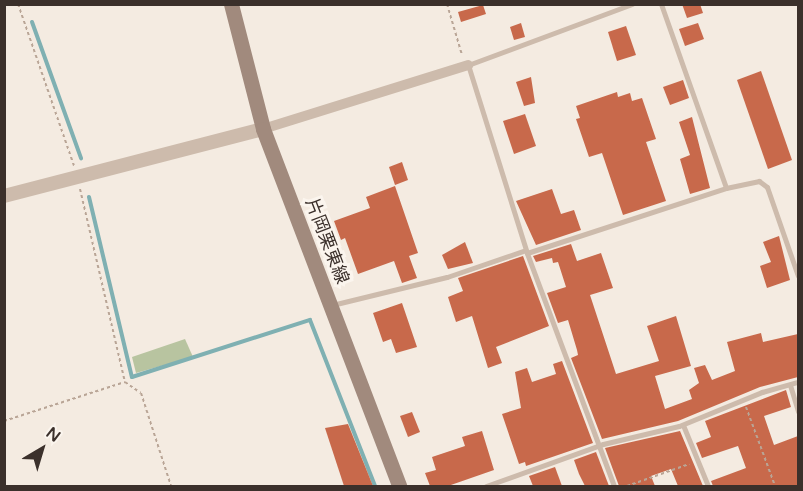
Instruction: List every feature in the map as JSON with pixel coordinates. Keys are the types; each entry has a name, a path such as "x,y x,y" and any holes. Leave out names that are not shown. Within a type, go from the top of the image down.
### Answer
{"main road":[{"name":"片岡栗東線","path":"231,4 263,129 399,486"}],"street":[{"path":"4,196 78,180 263,129 468,65"}],"lane":[{"path":"614,486 527,252 468,65 632,4"},
{"path":"661,4 726,188"},
{"path":"331,306 447,277 726,188 759,181 767,187 798,276"},
{"path":"486,486 599,446 683,425 798,382"},
{"path":"790,385 798,412"},
{"path":"683,425 708,486"}],"path":[{"path":"18,4 78,180 125,382 141,393 171,486"},
{"path":"447,4 468,65"},
{"path":"4,421 125,382"},
{"path":"742,402 775,486"},
{"path":"627,486 697,461"}],"green space":[{"path":"185,339 193,357 136,373 132,357"}],"building":[{"path":"682,4 700,4 703,13 687,18"},
{"path":"483,5 486,14 461,22 458,12"},
{"path":"521,23 525,37 514,40 510,27"},
{"path":"698,23 704,39 685,46 679,29"},
{"path":"626,26 636,55 617,61 608,32"},
{"path":"761,71 792,160 768,169 737,80"},
{"path":"531,77 535,103 524,106 516,82"},
{"path":"683,80 689,98 670,105 663,87"},
{"path":"617,92 618,97 630,93 632,101 642,98 656,139 646,142 666,201 623,215 602,153 589,157 576,119 580,118 576,106"},
{"path":"525,114 536,146 514,154 503,121"},
{"path":"692,117 710,188 690,194 680,159 690,155 679,122"},
{"path":"402,162 408,180 395,185 389,167"},
{"path":"395,186 418,253 409,256 417,278 402,283 394,261 358,274 345,238 341,240 334,221 370,208 366,197"},
{"path":"552,189 561,214 574,210 581,230 536,245 516,201"},
{"path":"779,236 790,280 767,288 760,266 771,262 763,242"},
{"path":"465,242 473,263 448,269 442,255"},
{"path":"571,244 577,261 601,253 613,288 590,295 616,374 659,361 647,326 676,316 691,366 655,376 665,409 692,399 689,390 699,383 694,368 705,365 712,380 735,371 727,342 761,333 763,342 798,334 798,377 760,387 678,421 602,439 571,358 578,355 568,320 558,323 547,293 566,287 558,262 553,263 552,258 536,262 533,256"},
{"path":"523,256 549,326 496,347 502,363 488,368 472,316 456,322 448,297 463,291 458,278"},
{"path":"402,303 417,347 396,353 391,339 383,342 373,313"},
{"path":"562,361 593,443 526,466 525,462 519,464 502,414 521,408 515,372 527,368 532,382 556,374 553,364"},
{"path":"786,390 791,407 764,416 774,445 798,436 798,486 713,486 711,481 746,468 738,446 702,458 696,443 711,437 705,421"},
{"path":"412,412 420,432 408,437 400,416"},
{"path":"348,424 373,486 344,486 325,428"},
{"path":"482,431 494,470 448,486 430,486 425,473 436,470 432,457 465,446 462,437"},
{"path":"680,431 703,486 678,486 671,469 651,476 655,486 619,486 605,448"},
{"path":"596,452 609,486 585,486 579,474 574,460"},
{"path":"555,467 562,486 533,486 529,476"}],"waterway":[{"path":"32,22 81,158"},
{"path":"89,197 132,377 310,320 375,486"}]}
